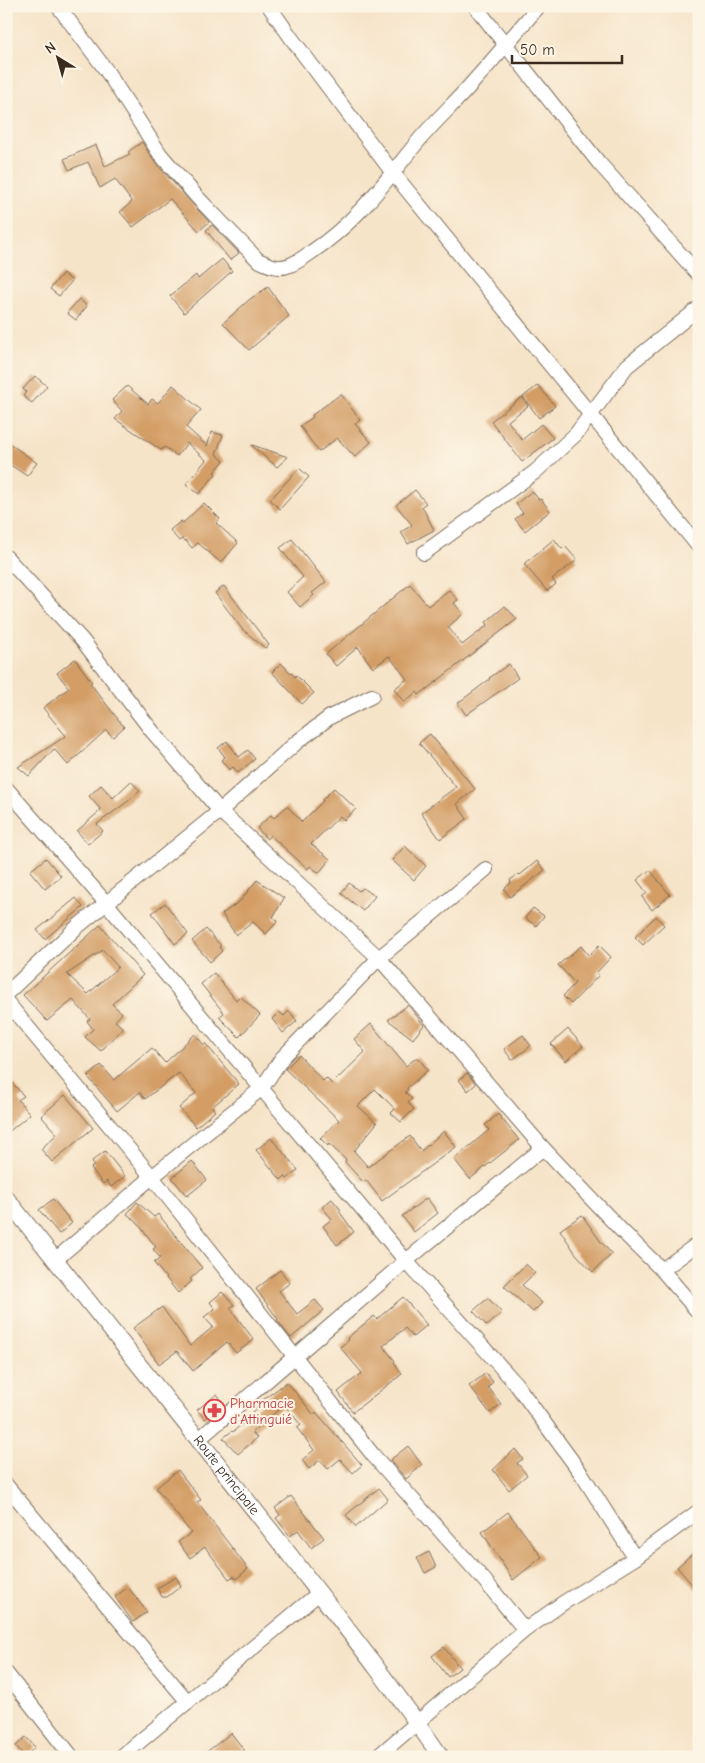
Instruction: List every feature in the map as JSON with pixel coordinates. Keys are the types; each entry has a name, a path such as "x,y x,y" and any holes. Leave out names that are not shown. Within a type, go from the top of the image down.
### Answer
{"street":[{"path":"58,6 106,70 160,154 197,197 258,260 271,266 280,267 289,266 326,242 378,193 449,106 474,82 539,6"},
{"path":"269,6 393,173 699,547"},
{"path":"475,6 599,163 699,275"},
{"path":"424,553 535,472 576,434 627,366 699,308"},
{"path":"6,558 82,640 152,730 220,811 379,958 542,1148 662,1270 699,1313"},
{"path":"6,994 52,949 220,811 297,742 330,718 372,696"},
{"path":"6,788 107,904 406,1261 516,1384 583,1476 635,1558"},
{"path":"56,1260 152,1177 262,1088 282,1058 379,958 486,869"},
{"path":"6,1001 152,1177 373,1455 485,1581 525,1630"},
{"path":"199,1439 406,1261 542,1148"},
{"name":"Route principale","path":"6,1198 199,1439 319,1593 417,1722 441,1757"},
{"path":"662,1270 699,1244"},
{"path":"6,1485 188,1702"},
{"path":"377,1757 525,1630 562,1603 635,1558 699,1511"},
{"path":"121,1757 319,1593"},
{"path":"6,1673 72,1757"}],"building":[{"path":"142,142 153,160 209,222 199,231 170,199 133,227 120,212 132,202 115,179 100,188 88,162 69,170 64,159 96,145 105,166 130,154 128,152"},
{"path":"212,225 239,253 230,260 206,230"},
{"path":"222,259 232,271 184,313 170,296 196,275 198,279"},
{"path":"63,273 72,281 59,296 50,289"},
{"path":"268,287 289,316 249,350 223,323 250,299"},
{"path":"79,299 87,306 76,320 67,313"},
{"path":"35,376 47,386 32,403 23,396 26,392 23,389"},
{"path":"173,385 201,410 186,427 207,446 212,432 223,435 216,454 224,461 199,494 186,484 206,460 187,443 177,456 165,447 161,450 115,419 122,411 112,400 127,386 148,404 152,399 158,403"},
{"path":"538,385 555,406 539,418 523,397"},
{"path":"341,394 360,420 355,424 371,442 355,457 337,438 319,452 300,426"},
{"path":"522,397 528,406 508,421 522,440 541,424 553,438 522,462 491,421"},
{"path":"6,441 37,463 27,476 6,462"},
{"path":"252,445 288,457 277,467"},
{"path":"299,468 309,477 280,509 270,500"},
{"path":"415,490 426,503 422,506 434,530 408,544 401,532 412,525 396,505"},
{"path":"532,491 550,511 525,531 515,519 523,513 516,504"},
{"path":"204,503 220,519 216,523 238,543 221,563 198,543 192,548 185,540 179,541 170,530 181,521 183,523"},
{"path":"292,539 326,582 312,593 314,595 300,607 287,592 303,577 280,548"},
{"path":"554,539 562,549 565,546 577,560 552,579 556,584 547,591 524,564"},
{"path":"410,584 428,606 449,590 458,600 454,603 463,614 448,627 462,645 488,625 486,622 505,606 517,619 419,695 417,692 404,702 394,689 407,679 389,656 373,668 358,647 336,666 326,654"},
{"path":"224,586 269,645 265,648 242,629 215,593"},
{"path":"75,659 92,682 90,683 124,727 113,737 106,730 68,765 54,749 29,776 18,767 66,736 43,708 69,688 57,673"},
{"path":"281,663 314,693 302,704 272,672"},
{"path":"509,664 518,678 466,715 458,703"},
{"path":"430,734 475,789 457,804 467,819 440,839 421,813 456,787 419,743"},
{"path":"227,741 239,757 248,750 255,759 238,773 233,767 229,770 221,760 225,757 218,748"},
{"path":"131,781 140,791 97,824 103,831 88,844 77,831 101,810 89,796 101,785 113,798"},
{"path":"334,788 356,809 344,820 340,816 311,844 330,859 319,873 310,866 308,869 270,835 267,839 257,828 271,815 274,818 287,806 302,822"},
{"path":"405,846 426,866 414,880 392,860"},
{"path":"46,858 61,876 45,889 30,871"},
{"path":"537,861 545,870 510,897 504,889 511,883 510,880 520,875"},
{"path":"650,870 670,895 652,910 642,897 647,893 637,880"},
{"path":"257,880 284,898 273,917 278,921 266,934 253,922 236,935 222,914 240,901"},
{"path":"349,883 359,891 363,888 375,896 363,911 341,893"},
{"path":"76,898 83,907 45,939 37,930"},
{"path":"165,903 188,934 175,944 152,913"},
{"path":"533,908 544,916 536,926 525,918"},
{"path":"656,916 664,925 643,945 635,937"},
{"path":"100,925 143,975 112,1004 122,1013 115,1021 123,1028 101,1051 85,1037 93,1029 87,1021 90,1019 73,1000 47,1021 23,995","holes":["103,950 118,967 88,994 67,974"]},
{"path":"206,929 221,946 219,947 222,951 210,962 192,941"},
{"path":"599,945 611,957 596,973 599,975 571,1004 563,996 575,983 558,965 581,946 589,956"},
{"path":"214,973 236,1000 240,996 260,1015 239,1037 219,1017 224,1013 201,984"},
{"path":"408,1005 424,1025 413,1039 388,1020"},
{"path":"289,1011 297,1021 283,1033 272,1019 279,1012 284,1016"},
{"path":"371,1024 406,1066 417,1057 428,1070 407,1088 408,1090 405,1092 412,1099 408,1103 414,1109 401,1122 391,1113 395,1109 375,1089 358,1106 377,1123 354,1151 368,1167 410,1136 421,1151 444,1131 456,1147 382,1201 366,1180 363,1182 345,1162 346,1160 320,1138 339,1120 285,1069 299,1055 323,1081 326,1078 332,1084 365,1052 354,1039"},
{"path":"568,1029 583,1046 566,1061 551,1044"},
{"path":"195,1034 204,1045 205,1043 239,1084 212,1107 215,1111 196,1127 179,1108 196,1093 179,1073 145,1099 140,1092 117,1111 88,1077 101,1065 114,1080 152,1048 165,1063"},
{"path":"523,1035 531,1046 512,1060 504,1049"},
{"path":"467,1073 476,1084 468,1091 459,1080"},
{"path":"6,1076 24,1096 18,1100 30,1114 6,1134"},
{"path":"65,1095 93,1128 52,1162 41,1149 57,1134 41,1116"},
{"path":"498,1114 519,1140 470,1179 454,1159 489,1130 485,1125"},
{"path":"271,1138 298,1170 287,1179 285,1176 281,1180 256,1150"},
{"path":"105,1151 125,1176 111,1187 107,1181 103,1184 91,1168 94,1165 92,1161"},
{"path":"192,1161 207,1180 187,1196 172,1178"},
{"path":"427,1198 438,1213 414,1232 402,1216"},
{"path":"53,1199 72,1223 59,1234 39,1210"},
{"path":"332,1199 354,1232 337,1245 323,1226 332,1219 322,1207"},
{"path":"137,1202 154,1217 158,1214 202,1268 190,1279 192,1281 178,1293 154,1263 160,1258 153,1249 156,1247 136,1221 127,1214"},
{"path":"582,1215 612,1254 593,1272 576,1254 560,1230"},
{"path":"526,1264 535,1273 522,1285 542,1303 533,1312 504,1286"},
{"path":"280,1270 290,1283 279,1291 297,1314 315,1300 324,1310 291,1338 256,1289"},
{"path":"222,1292 234,1305 230,1308 254,1340 236,1353 227,1342 193,1371 177,1351 159,1364 133,1328 162,1307 190,1346 213,1327 204,1317 215,1309 210,1302"},
{"path":"403,1297 427,1325 413,1337 405,1328 383,1346 395,1361 402,1374 353,1412 338,1392 362,1373 340,1347 349,1340 347,1338 374,1316 377,1319"},
{"path":"488,1298 502,1313 487,1326 473,1311"},
{"path":"486,1373 493,1382 488,1387 501,1404 490,1413 469,1386"},
{"path":"287,1382 314,1415 316,1412 362,1465 353,1473 340,1459 328,1469 320,1460 309,1469 302,1460 314,1450 297,1428 301,1425 284,1405 252,1432 257,1438 238,1454 223,1438 233,1432 253,1414 252,1412 261,1404 260,1402"},
{"path":"217,1394 224,1404 205,1419 197,1410"},
{"path":"408,1446 422,1465 406,1479 390,1460"},
{"path":"515,1449 523,1459 517,1463 527,1475 509,1490 493,1470"},
{"path":"178,1470 201,1500 197,1502 248,1569 236,1579 234,1576 229,1579 205,1547 190,1558 178,1542 191,1533 156,1488"},
{"path":"379,1488 388,1499 356,1527 346,1515"},
{"path":"291,1496 324,1538 311,1548 298,1530 290,1536 276,1518 280,1515 275,1508"},
{"path":"508,1512 542,1557 513,1580 482,1532"},
{"path":"699,1548 699,1593 677,1567"},
{"path":"429,1552 436,1567 425,1573 417,1558"},
{"path":"176,1577 181,1586 167,1597 162,1597 157,1588"},
{"path":"128,1587 147,1612 133,1622 115,1597"},
{"path":"444,1647 460,1668 448,1677 432,1656"},
{"path":"231,1733 245,1751 237,1757 200,1757"},
{"path":"26,1737 35,1747 25,1757 16,1746"}],"place":[{"name":"Pharmacie d'Attinguié","path":"214,1411"}]}
